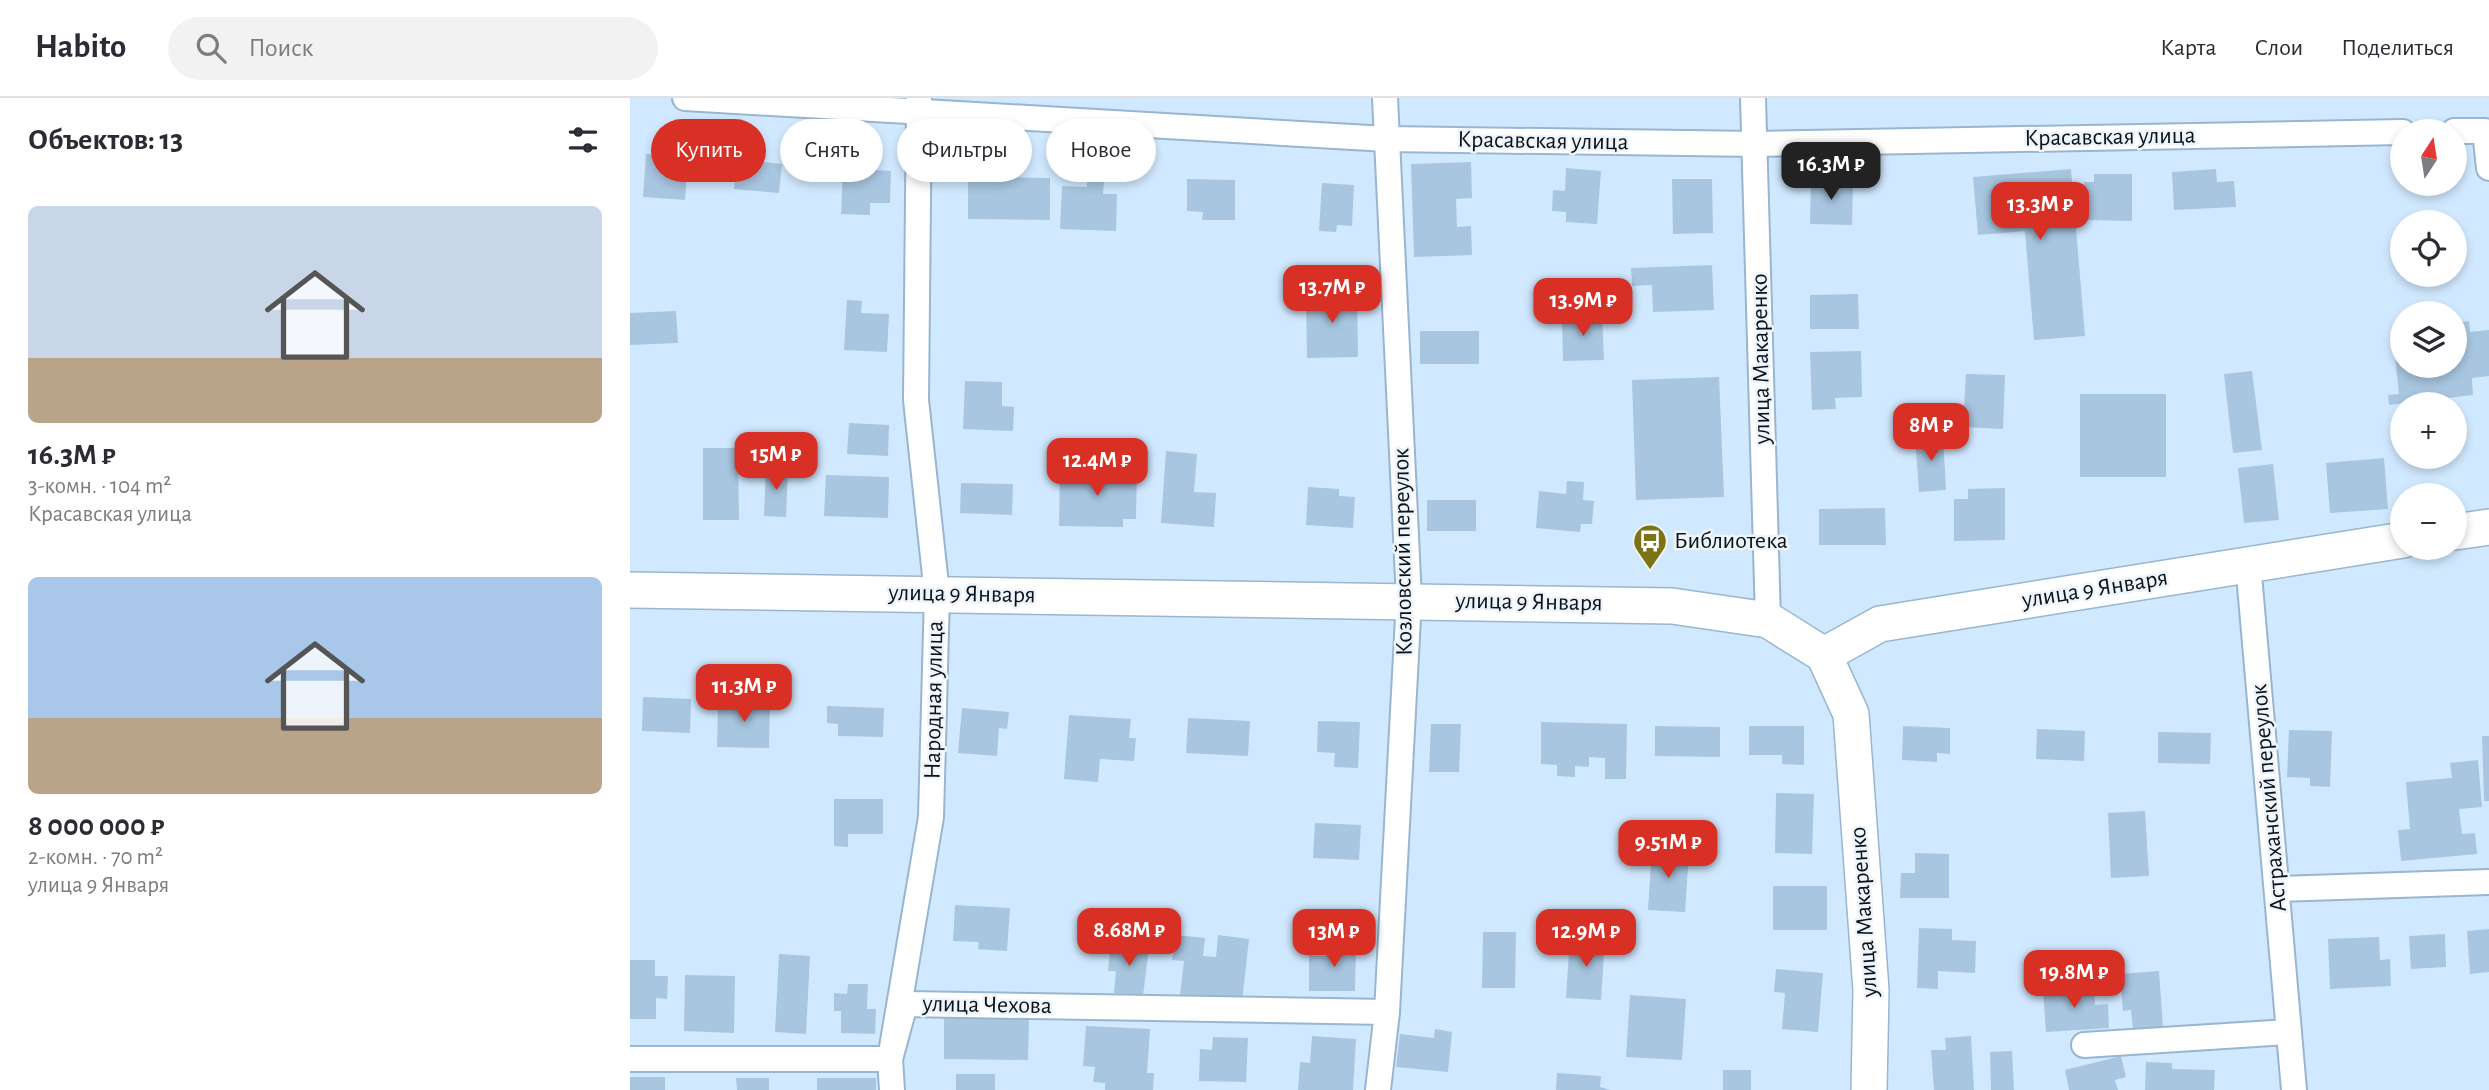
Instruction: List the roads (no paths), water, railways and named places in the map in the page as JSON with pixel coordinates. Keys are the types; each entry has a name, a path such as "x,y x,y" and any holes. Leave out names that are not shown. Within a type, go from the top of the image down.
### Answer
{"main road":[{"path":"2467,530 2489,527"},
{"name":"улица 9 Января","path":"630,590 1672,606 1768,620 1824,655 1880,624 2390,542"},
{"name":"улица Макаренко","path":"1824,655 1851,714 1871,990 1869,1090"}],"street":[{"name":"Красавская улица","path":"685,98 919,105 1387,139 1756,144 2390,132"},
{"name":"Козловский переулок","path":"1378,1090 1387,1012 1409,600 1385,98"},
{"name":"улица Макаренко","path":"1753,98 1768,620"},
{"name":"Народная улица","path":"892,1090 890,1059 931,817 937,594 916,400 919,105"},
{"path":"2468,131 2485,131 2489,168"},
{"name":"Астраханский переулок","path":"2248,563 2294,1090"},
{"path":"2278,889 2489,882"},
{"name":"улица Чехова","path":"890,1059 905,1004 1387,1012"},
{"path":"2084,1045 2289,1032"},
{"path":"630,1059 890,1059"}],"place":[{"name":"Библиотека","path":"1650,571"}]}
